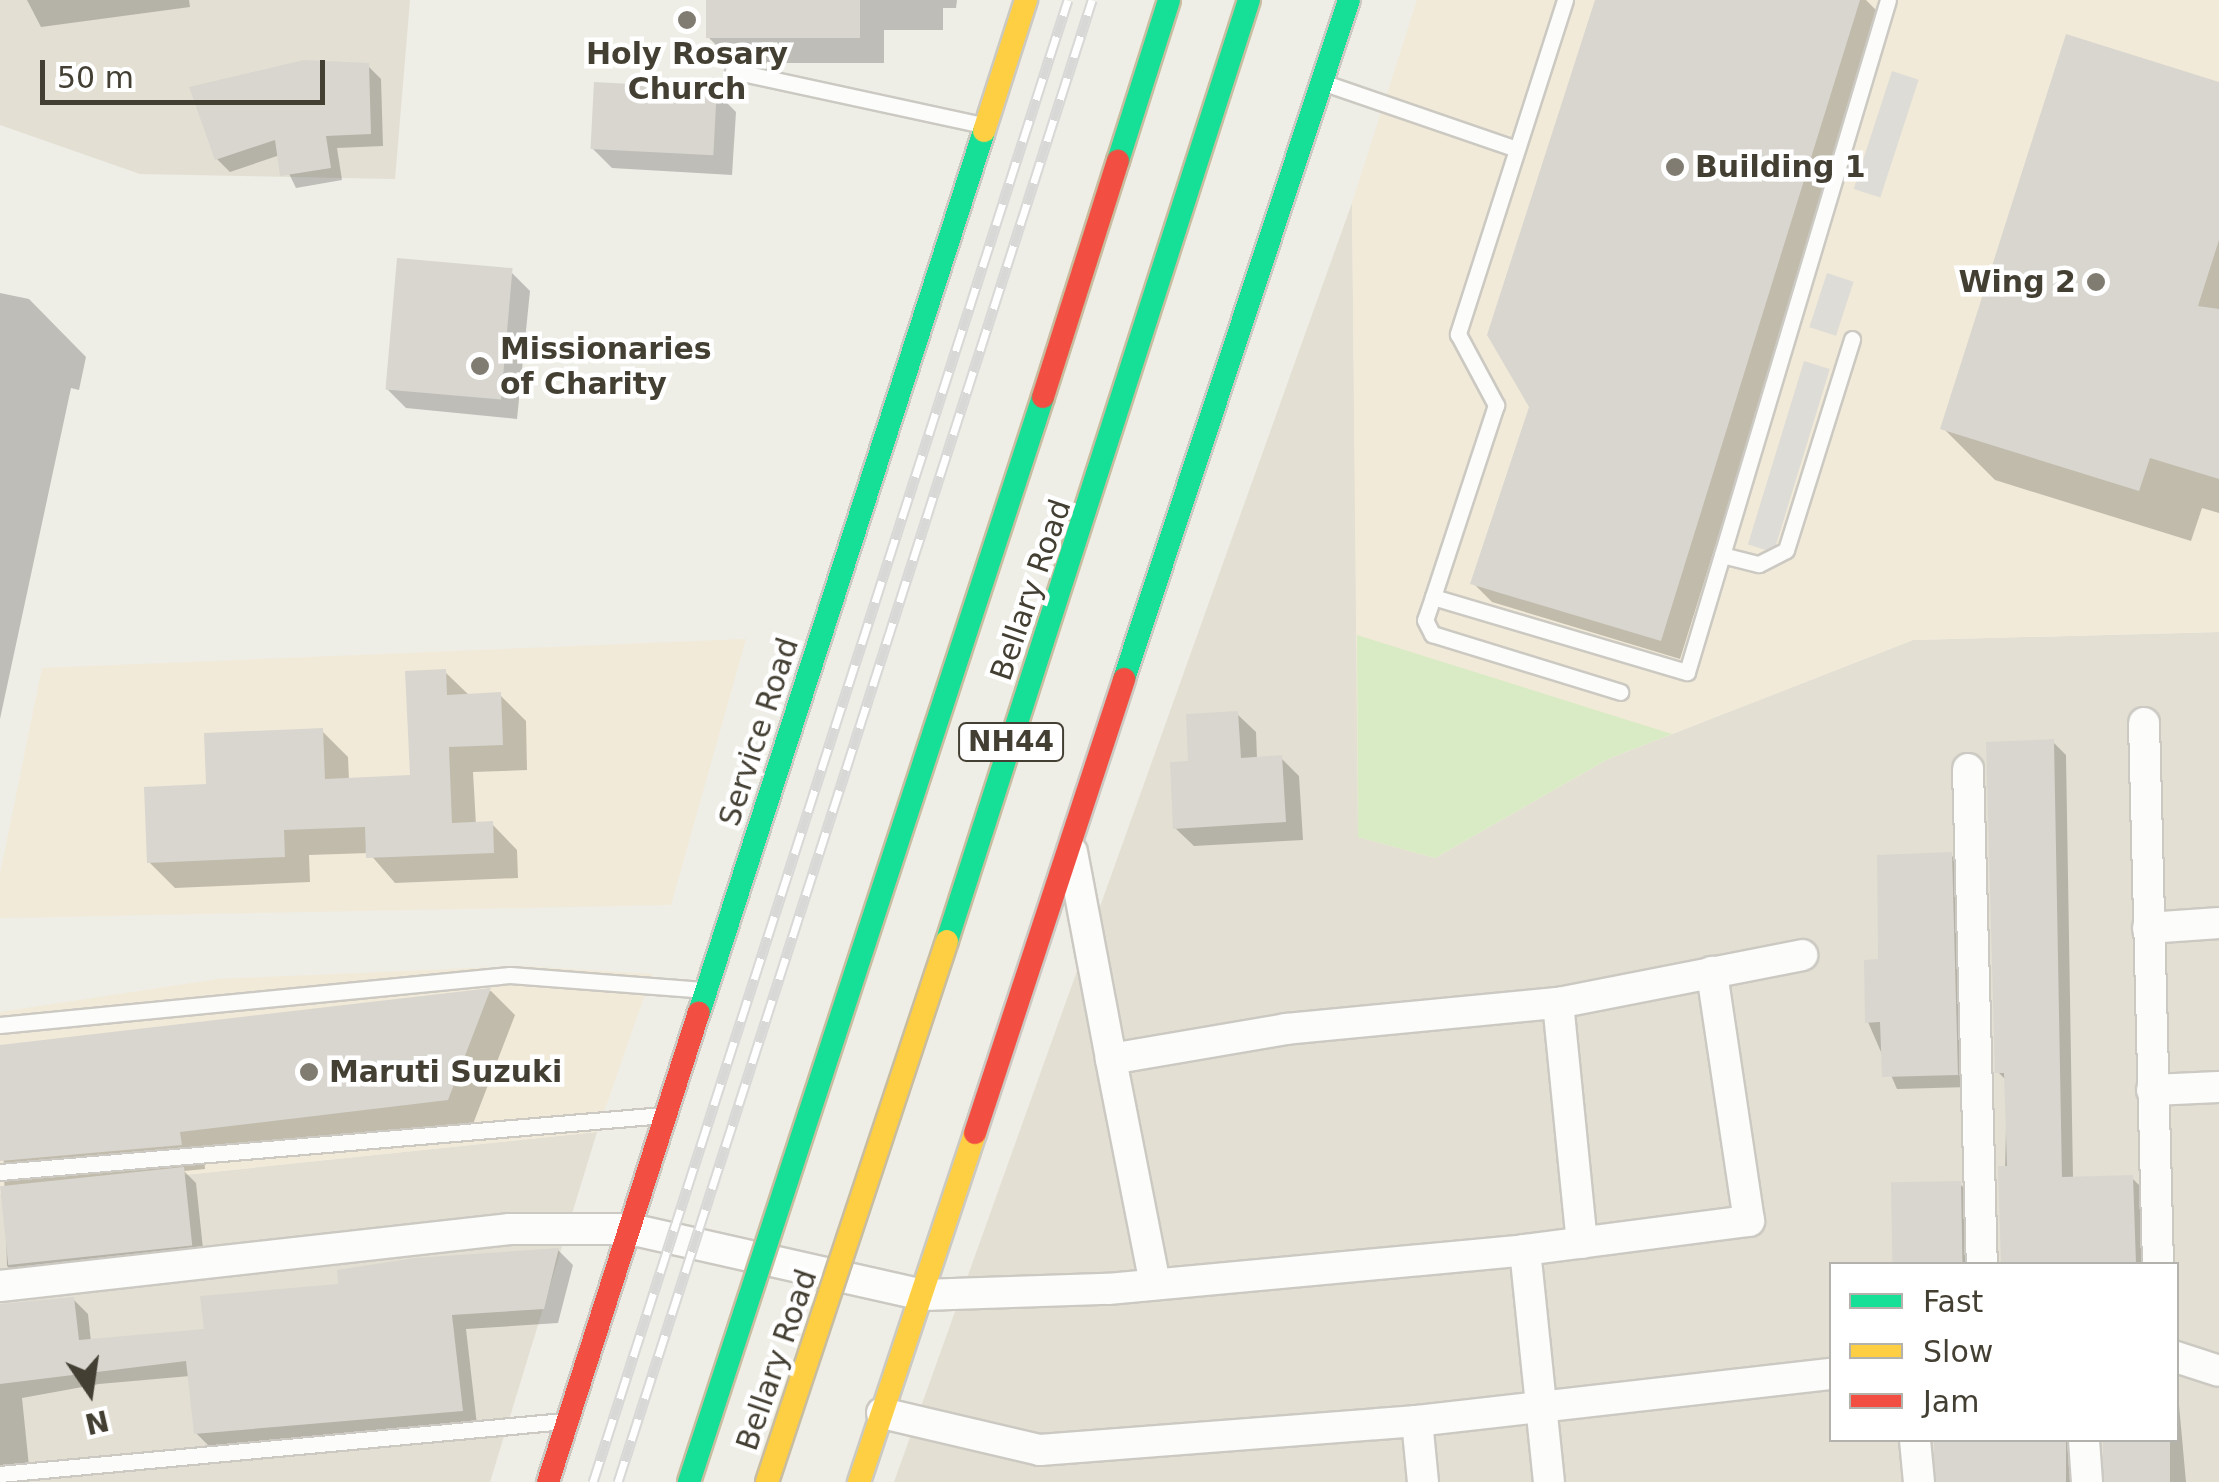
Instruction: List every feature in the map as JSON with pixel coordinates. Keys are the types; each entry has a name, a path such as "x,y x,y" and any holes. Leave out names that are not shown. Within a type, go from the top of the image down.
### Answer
{"main road":[{"name":"Service Road","path":"548,1482 1026,0"},
{"name":"Bellary Road","path":"688,1482 814,1121 1169,0"},
{"name":"Bellary Road","path":"767,1482 1143,353 1248,0"},
{"path":"859,1482 1072,852 1348,0"}],"street":[{"path":"2144,723 2158,1262"},
{"path":"1968,769 1982,1262"},
{"path":"1072,852 1156,1284"},
{"path":"2148,928 2219,923"},
{"path":"1111,1059 1286,1030 1558,1003 1802,955"},
{"path":"0,1286 510,1228 630,1229 922,1295 1156,1284 1525,1250 1749,1221 1712,972"},
{"path":"1558,1003 1582,1242"},
{"path":"2152,1090 2219,1088"},
{"path":"1525,1250 1548,1482"},
{"path":"2179,1358 2219,1371"},
{"path":"882,1413 1040,1450 1417,1421 1829,1374"},
{"path":"1417,1421 1423,1482"},
{"path":"1915,1442 1919,1482"},
{"path":"2084,1442 2087,1482"}],"lane":[{"path":"1565,0 1458,334 1496,405 1425,620 1432,634 1620,692"},
{"path":"1433,597 1687,672 1888,0"},
{"path":"733,71 986,126"},
{"path":"1322,82 1517,149"},
{"path":"1722,555 1759,564 1786,550 1852,339"},
{"path":"0,1025 510,976 707,991"},
{"path":"0,1172 666,1115"},
{"path":"0,1474 568,1421"}],"shaded area":[{"path":"0,0 410,0 395,179 140,174 0,125"},
{"path":"1417,0 2219,0 2219,632 1913,640 1608,759 1435,858 1358,837 1352,203"},
{"path":"1892,71 1919,80 1880,198 1854,189"},
{"path":"1352,203 1359,837 1435,858 1608,759 1913,640 2219,632 2219,1482 894,1482"},
{"path":"1827,273 1854,282 1836,336 1809,327"},
{"path":"1804,361 1830,369 1774,553 1748,545"},
{"path":"746,639 671,905 0,918 0,874 42,668"},
{"name":"Maruti Suzuki","path":"520,966 652,974 597,1132 0,1194 0,1012 218,979"},
{"path":"597,1132 490,1482 0,1482 0,1194"}],"green space":[{"path":"1357,635 1672,734 1608,759 1435,858 1358,837"}],"building":[{"path":"706,0 860,0 860,38 706,38"},
{"name":"Building 1","path":"1595,0 1860,0 1661,641 1470,584 1529,407 1487,335"},
{"name":"Wing 2","path":"2066,34 2219,82 2219,240 2198,306 2219,309 2219,479 2150,458 2139,491 1940,429"},
{"path":"304,60 369,63 371,134 326,136 331,168 280,176 275,140 215,160 189,87"},
{"path":"594,82 717,88 713,155 590,149"},
{"path":"397,258 513,268 501,400 385,389"},
{"path":"446,669 447,695 501,692 503,745 449,747 452,823 493,821 494,853 366,858 365,827 284,830 285,857 147,863 144,787 206,784 204,733 323,728 325,779 410,775 405,671"},
{"path":"1238,711 1241,758 1282,755 1286,822 1173,829 1170,762 1188,761 1186,714"},
{"path":"2054,739 2062,1177 2133,1175 2136,1262 2001,1262 1998,1166 2007,1166 2004,1073 1995,1073 1986,742"},
{"path":"1952,852 1958,1075 1882,1077 1880,1022 1865,1023 1864,960 1878,959 1877,855"},
{"path":"491,988 448,1100 180,1132 182,1145 0,1161 0,1045"},
{"path":"184,1167 192,1246 8,1265 0,1186"},
{"path":"1961,1181 1962,1262 1892,1262 1891,1182"},
{"path":"559,1248 544,1309 452,1315 463,1411 194,1434 186,1361 0,1384 0,1304 74,1297 79,1340 204,1329 200,1296 338,1284 337,1270 415,1258"},
{"path":"1934,1442 2066,1442 2066,1482 1934,1482"},
{"path":"2103,1442 2170,1442 2170,1482 2103,1482"}],"railway":[{"path":"593,1482 1068,0"},
{"path":"618,1482 1092,0"}],"traffic: fast":[{"path":"1118,161 1169,0"},
{"path":"947,941 1249,0"},
{"path":"1124,679 1349,0"},
{"path":"699,1013 984,131"},
{"path":"689,1482 1043,397"}],"traffic: slow":[{"path":"984,131 1026,0"},
{"path":"767,1482 947,941"},
{"path":"859,1482 975,1133"}],"traffic: jam":[{"path":"1043,397 1118,161"},
{"path":"975,1133 1124,679"},
{"path":"548,1482 699,1013"}],"place":[{"name":"Holy Rosary Church","path":"687,20"},
{"name":"Building 1","path":"1675,167"},
{"name":"Wing 2","path":"2096,282"},
{"name":"Missionaries of Charity","path":"480,366"},
{"name":"Maruti Suzuki","path":"309,1072"}]}
